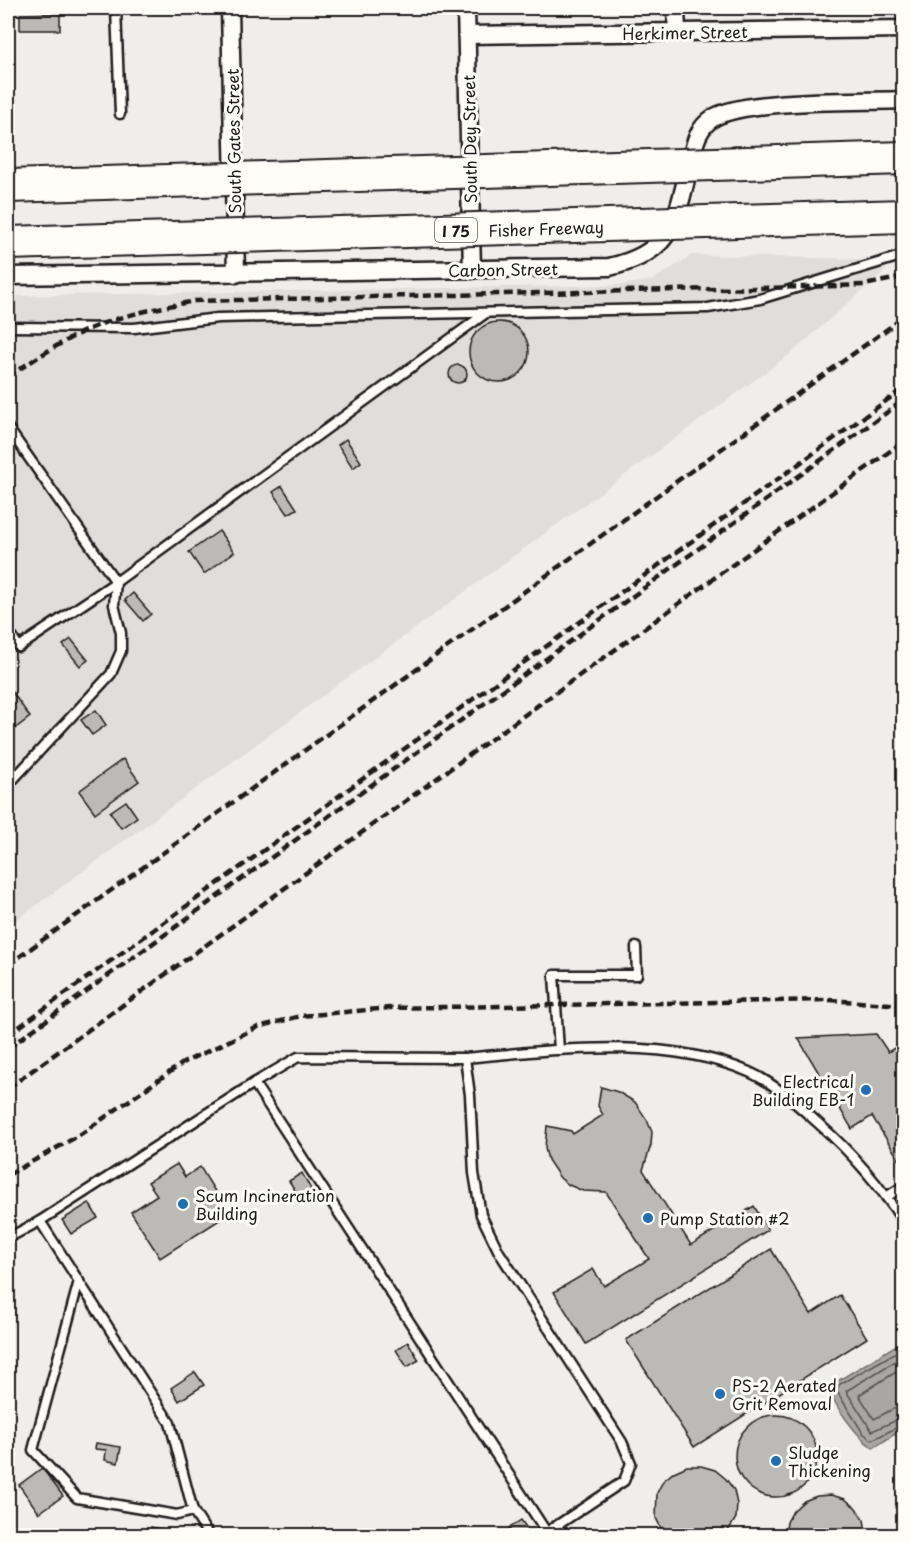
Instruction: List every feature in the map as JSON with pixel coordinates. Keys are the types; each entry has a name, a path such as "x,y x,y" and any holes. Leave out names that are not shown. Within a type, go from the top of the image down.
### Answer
{"highway":[{"path":"8,186 903,158"},
{"name":"Fisher Freeway","path":"8,243 903,216"}],"street":[{"name":"South Gates Street","path":"230,8 236,274"},
{"name":"South Dey Street","path":"466,8 472,270"},
{"path":"676,8 677,32"},
{"name":"Herkimer Street","path":"466,35 903,29"},
{"name":"Carbon Street","path":"8,276 609,267 646,256 666,236 677,212 696,137 711,119 729,110 761,106 903,100"}],"lane":[{"path":"116,8 120,114"},
{"path":"8,327 134,328 218,318 708,308 760,299 903,255"},
{"path":"8,632 19,647 116,582 486,313"},
{"path":"8,428 116,582 114,605 121,651 111,674 8,784"},
{"path":"559,1050 554,975 637,975 636,947"},
{"path":"8,1238 40,1221 298,1057 465,1058 559,1050 663,1050 704,1057 750,1072 794,1102 850,1151 903,1223"},
{"path":"254,1083 548,1534 624,1481 631,1464 622,1442 499,1252 481,1215 474,1173 470,1095 465,1058"},
{"path":"886,1197 903,1186"},
{"path":"40,1221 170,1423 193,1511 209,1536"},
{"path":"79,1281 33,1450 77,1498 177,1515 193,1511"}],"shaded area":[{"path":"692,255 856,259 887,269 789,355 8,926 8,296 621,285 653,280"}],"water":[{"path":"903,1341 903,1429 873,1448 853,1428 839,1409 831,1392 831,1385"}],"building":[{"path":"60,13 60,30 20,30 20,14"},
{"path":"499,322 516,327 524,335 529,352 524,369 516,377 499,382 482,377 474,369 469,352 474,335 482,327"},
{"path":"458,365 464,368 467,374 464,380 458,383 452,380 449,374 452,368"},
{"path":"346,439 361,462 353,468 338,445"},
{"path":"282,486 297,509 288,514 273,492"},
{"path":"219,531 234,552 204,574 189,552"},
{"path":"133,593 151,614 143,621 125,600"},
{"path":"71,639 88,660 80,666 63,645"},
{"path":"8,686 30,717 8,734"},
{"path":"96,710 106,725 92,735 81,720"},
{"path":"123,759 139,781 95,813 79,791"},
{"path":"126,801 137,817 121,828 110,812"},
{"name":"Electrical Building EB-1","path":"876,1034 888,1052 904,1042 904,1159 900,1161 872,1116 852,1129 798,1038"},
{"name":"Pump Station #2","path":"601,1087 618,1092 635,1102 647,1120 652,1132 651,1145 643,1170 691,1245 754,1206 768,1230 586,1344 554,1292 593,1269 604,1286 649,1259 606,1192 583,1191 569,1185 560,1178 548,1160 545,1148 547,1126 571,1131 573,1134 603,1115 598,1106"},
{"name":"Scum Incineration Building","path":"177,1164 185,1177 200,1167 229,1214 160,1258 131,1212 157,1195 148,1182"},
{"path":"302,1173 312,1191 300,1198 289,1181"},
{"path":"89,1203 98,1218 71,1234 62,1220"},
{"name":"PS-2 Aerated Grit Removal","path":"771,1249 811,1314 840,1295 867,1338 694,1447 626,1340"},
{"path":"408,1342 419,1360 407,1367 396,1350"},
{"path":"195,1372 204,1385 179,1401 171,1388"},
{"name":"Sludge Thickening","path":"776,1415 792,1418 805,1427 814,1440 817,1456 814,1472 805,1485 792,1494 776,1497 760,1494 747,1485 738,1472 735,1456 738,1440 747,1427 760,1418"},
{"path":"96,1443 121,1447 118,1463 105,1460 106,1450 95,1449"},
{"path":"687,1466 701,1466 715,1470 734,1490 737,1504 736,1518 725,1536 667,1536 662,1530 656,1518 657,1493 663,1481 674,1472"},
{"path":"42,1468 63,1496 39,1513 19,1485"},
{"path":"831,1495 845,1499 856,1508 864,1520 867,1536 785,1536 787,1522 793,1511 804,1501 817,1496"},
{"path":"521,1520 530,1533 514,1536 509,1528"},
{"path":"151,1527 176,1532 175,1536 150,1534"}],"railway":[{"path":"8,377 82,332 113,320 195,301 864,285 904,277"},
{"path":"8,965 904,317"},
{"path":"8,1035 904,388"},
{"path":"8,1048 904,400"},
{"path":"8,1088 904,441"},
{"path":"8,1175 78,1136 183,1063 258,1027 301,1016 389,1008 829,1000 904,1005"}],"place":[{"name":"Electrical Building EB-1","path":"866,1090"},
{"name":"Scum Incineration Building","path":"183,1204"},
{"name":"Pump Station #2","path":"648,1218"},
{"name":"PS-2 Aerated Grit Removal","path":"720,1394"},
{"name":"Sludge Thickening","path":"776,1461"}]}
